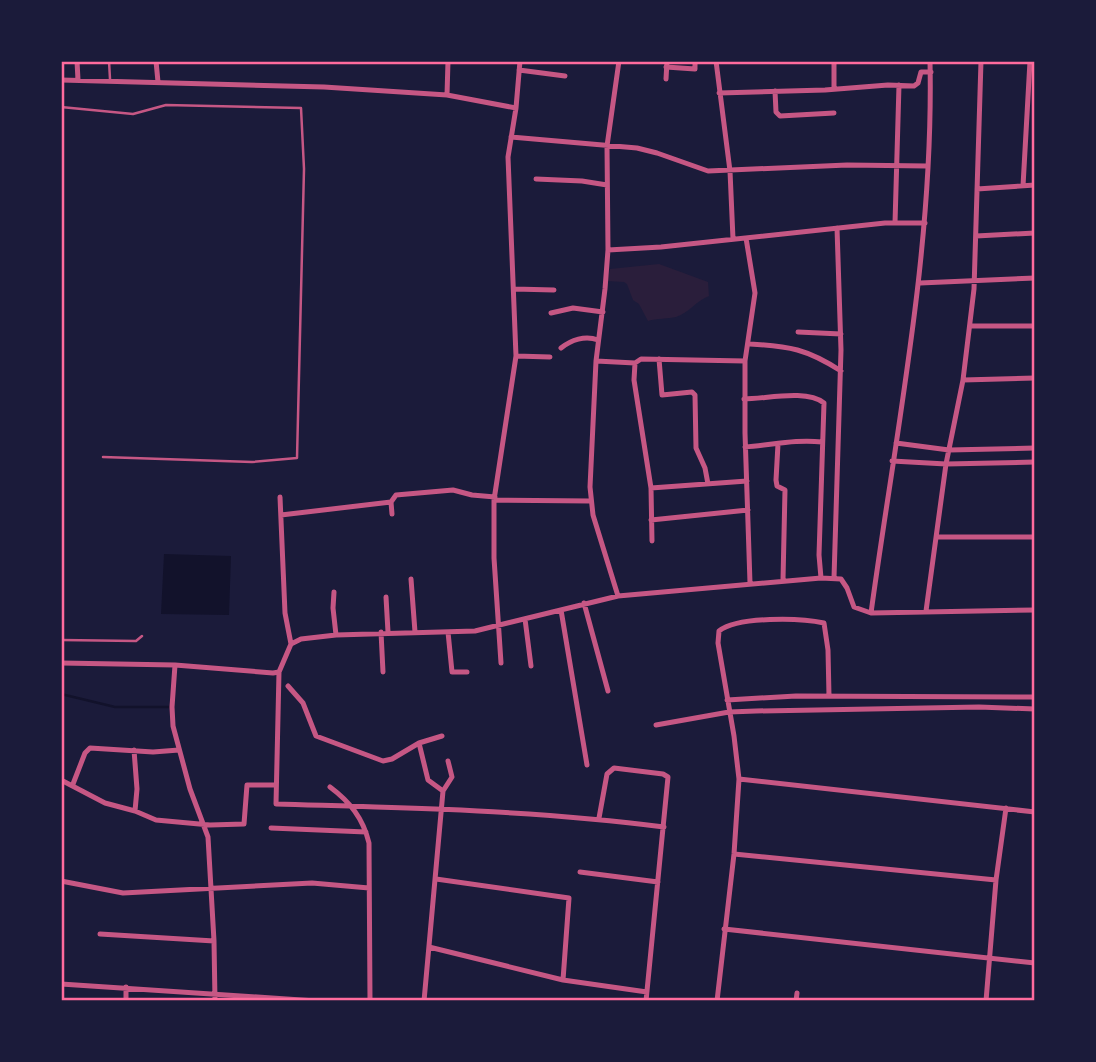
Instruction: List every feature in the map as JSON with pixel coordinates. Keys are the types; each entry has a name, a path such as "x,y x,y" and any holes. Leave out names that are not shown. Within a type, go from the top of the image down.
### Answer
{"street":[{"path":"76,61 78,80"},
{"path":"156,61 158,82"},
{"path":"447,96 448,61"},
{"path":"501,663 494,558 495,499 516,356 508,157 520,61"},
{"path":"618,596 590,501 596,360 608,250 607,146 619,61"},
{"path":"716,61 730,172 733,239"},
{"path":"834,61 834,89"},
{"path":"870,613 920,283 925,223 930,61"},
{"path":"926,611 974,289 981,61"},
{"path":"1023,186 1030,61"},
{"path":"695,62 695,77"},
{"path":"666,79 667,64 695,69"},
{"path":"519,70 565,76"},
{"path":"719,93 916,86 921,72 931,72"},
{"path":"61,79 299,86 447,96 516,108"},
{"path":"895,223 899,85"},
{"path":"775,92 776,112 780,116 834,113"},
{"path":"510,137 657,153 706,171 927,166"},
{"path":"536,179 607,185"},
{"path":"977,189 1035,186"},
{"path":"608,250 895,223 925,223"},
{"path":"837,228 841,334 837,578"},
{"path":"976,236 1035,233"},
{"path":"746,238 755,293 745,360 744,399 750,583"},
{"path":"920,283 1035,278"},
{"path":"514,289 554,290"},
{"path":"551,313 580,308 603,312"},
{"path":"970,326 1035,326"},
{"path":"798,332 841,334"},
{"path":"561,348 569,342 585,337 598,340"},
{"path":"750,344 790,347 822,359 841,371"},
{"path":"516,356 550,357"},
{"path":"596,360 635,363 641,359 745,360"},
{"path":"660,359 662,395 695,395 696,448 705,468 708,484"},
{"path":"635,363 634,380 651,488 652,541"},
{"path":"962,380 1035,378"},
{"path":"744,399 788,396 819,399 825,405 819,555 821,578"},
{"path":"745,447 795,440 822,442"},
{"path":"896,443 949,450 1035,448"},
{"path":"778,444 776,480 777,486 785,489 786,499 783,580"},
{"path":"892,461 946,464 1035,462"},
{"path":"651,488 747,481"},
{"path":"393,514 391,502 396,495 453,490 495,499 590,501"},
{"path":"280,497 285,614 291,644 279,672 276,804 599,818 664,827"},
{"path":"281,515 391,502"},
{"path":"651,520 748,510"},
{"path":"937,537 1035,537"},
{"path":"291,644 301,639 336,635 475,631 618,596 821,578 837,578 847,588 854,607 870,613 1035,610"},
{"path":"411,579 415,632"},
{"path":"334,593 336,635"},
{"path":"383,672 386,597"},
{"path":"584,603 608,691"},
{"path":"561,610 587,765"},
{"path":"525,619 531,666"},
{"path":"717,1001 734,854 739,779 718,643 719,631 727,626 767,620 822,622 825,624 829,696"},
{"path":"448,632 452,672 467,672"},
{"path":"61,663 175,665 279,672"},
{"path":"175,665 172,707 179,750 208,837 215,1001"},
{"path":"288,686 303,703 316,736 383,761 392,759 419,743 442,736"},
{"path":"727,700 796,696 1035,697"},
{"path":"844,696 845,709"},
{"path":"656,725 729,712 1035,709"},
{"path":"419,743 429,780 443,791"},
{"path":"73,784 87,750 179,750"},
{"path":"134,750 137,789 135,811"},
{"path":"424,1001 443,791 452,777 448,761"},
{"path":"599,818 610,770 614,768 667,776 669,780 646,1001"},
{"path":"739,779 1035,812"},
{"path":"61,780 105,803 156,820 204,824 243,824 247,785 275,785"},
{"path":"330,787 353,807 366,832 370,854 370,1001"},
{"path":"986,1001 996,880 1006,808"},
{"path":"271,828 366,832"},
{"path":"734,854 996,880"},
{"path":"580,872 658,882"},
{"path":"436,879 568,898 570,902 563,980"},
{"path":"61,881 123,893 312,883 369,888"},
{"path":"724,929 1035,963"},
{"path":"100,934 214,941"},
{"path":"429,947 563,980 647,992"},
{"path":"61,984 316,1001"},
{"path":"126,987 126,1001"},
{"path":"796,1001 797,993"}],"lane":[{"path":"110,61 110,81"},
{"path":"61,107 133,114 166,105 301,108 304,169 297,458 252,462 103,457"},
{"path":"61,640 136,641 142,636"}],"shaded area":[{"path":"659,264 708,282 709,296 681,315 648,321 639,304 633,300 627,284 607,281 610,269"},
{"path":"164,554 231,556 229,615 161,614"}],"waterway":[{"path":"61,694 115,707 172,707"}]}
